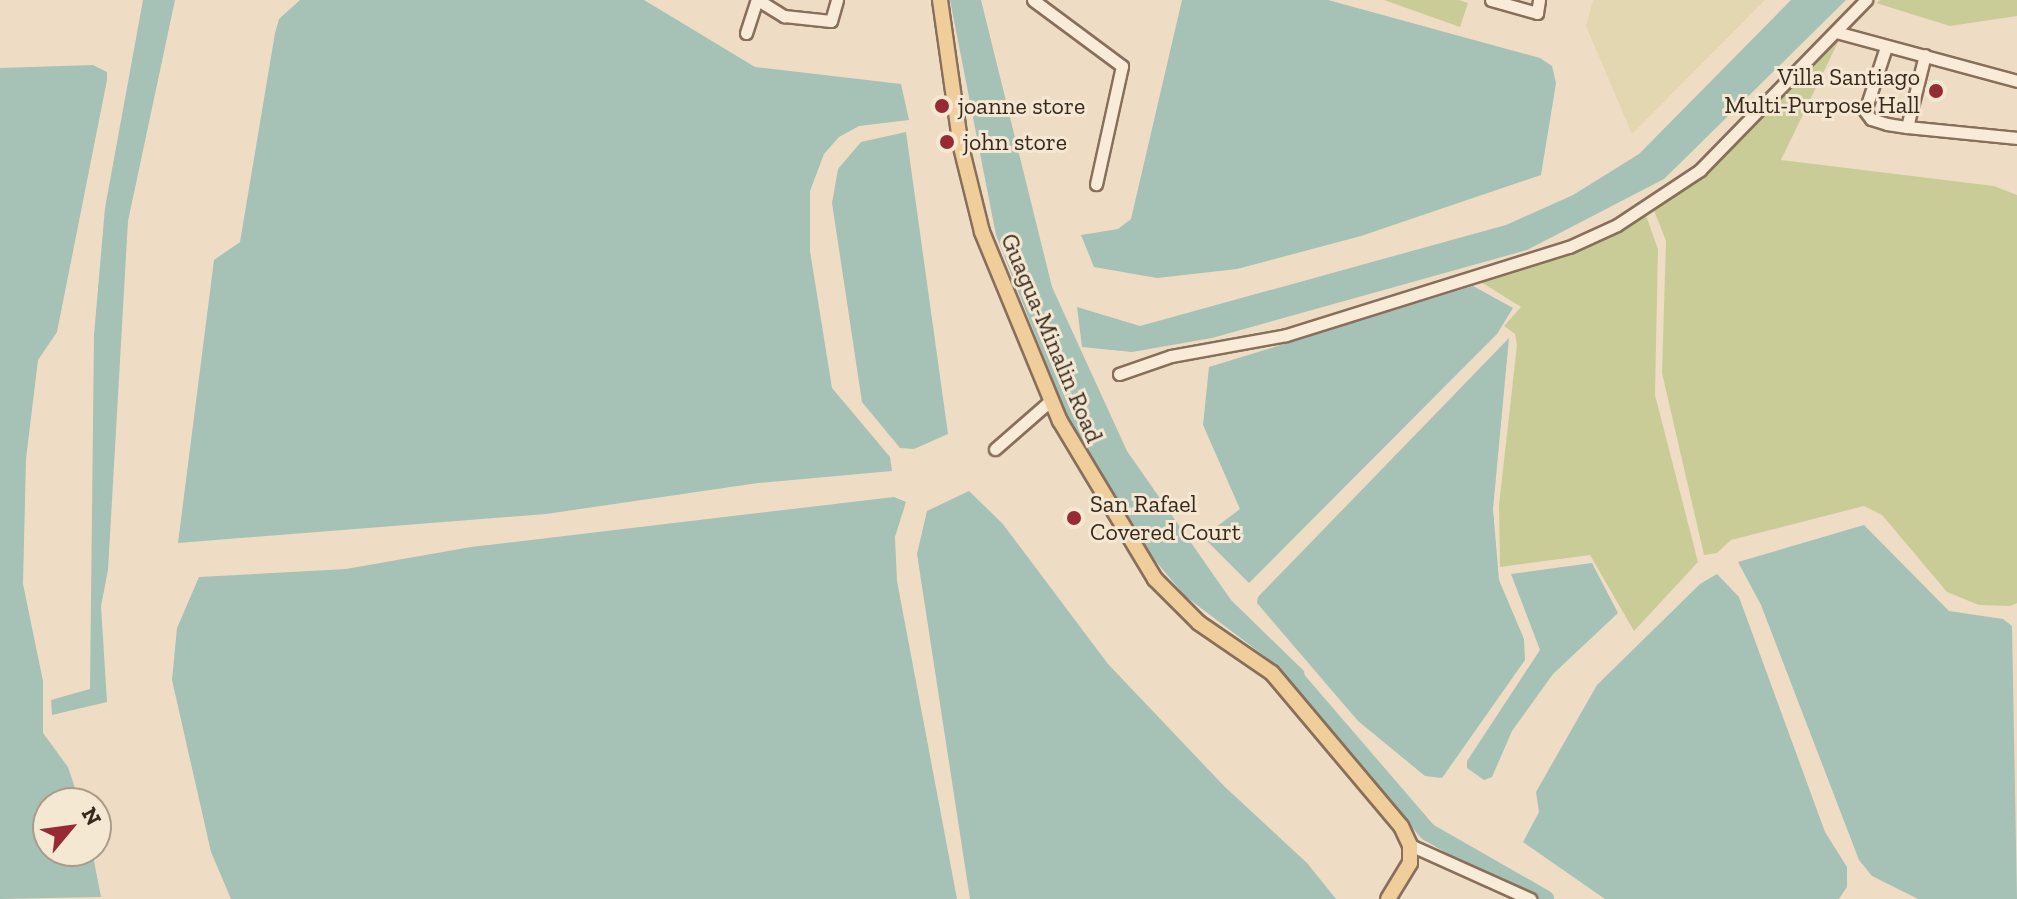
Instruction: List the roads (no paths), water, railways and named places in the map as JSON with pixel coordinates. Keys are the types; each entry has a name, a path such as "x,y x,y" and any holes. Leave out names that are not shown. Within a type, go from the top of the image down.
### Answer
{"main road":[{"name":"Guagua-Minalin Road","path":"940,0 961,147 982,232 1050,401 1090,478 1155,579 1199,623 1272,673 1376,792 1410,845"},
{"path":"1388,899 1406,874 1410,845"}],"street":[{"path":"746,33 758,0 784,16 831,21 837,0"},
{"path":"1033,0 1122,66 1096,184"},
{"path":"1491,0 1537,13 1539,0"},
{"path":"1119,374 1171,356 1286,335 1569,247 1617,225 1682,185 1866,0"},
{"path":"1836,32 2017,81"},
{"path":"1886,47 1865,111 1871,119 1907,127 2017,138"},
{"path":"1907,127 1925,55"},
{"path":"995,449 1050,401"},
{"path":"1410,845 1530,899"}],"waterway":[{"path":"1291,673 1428,832 1545,899"}],"place":[{"name":"Villa Santiago Multi-Purpose Hall","path":"1936,91"},
{"name":"joanne store","path":"942,106"},
{"name":"john store","path":"947,142"},
{"name":"San Rafael Covered Court","path":"1074,518"}]}
